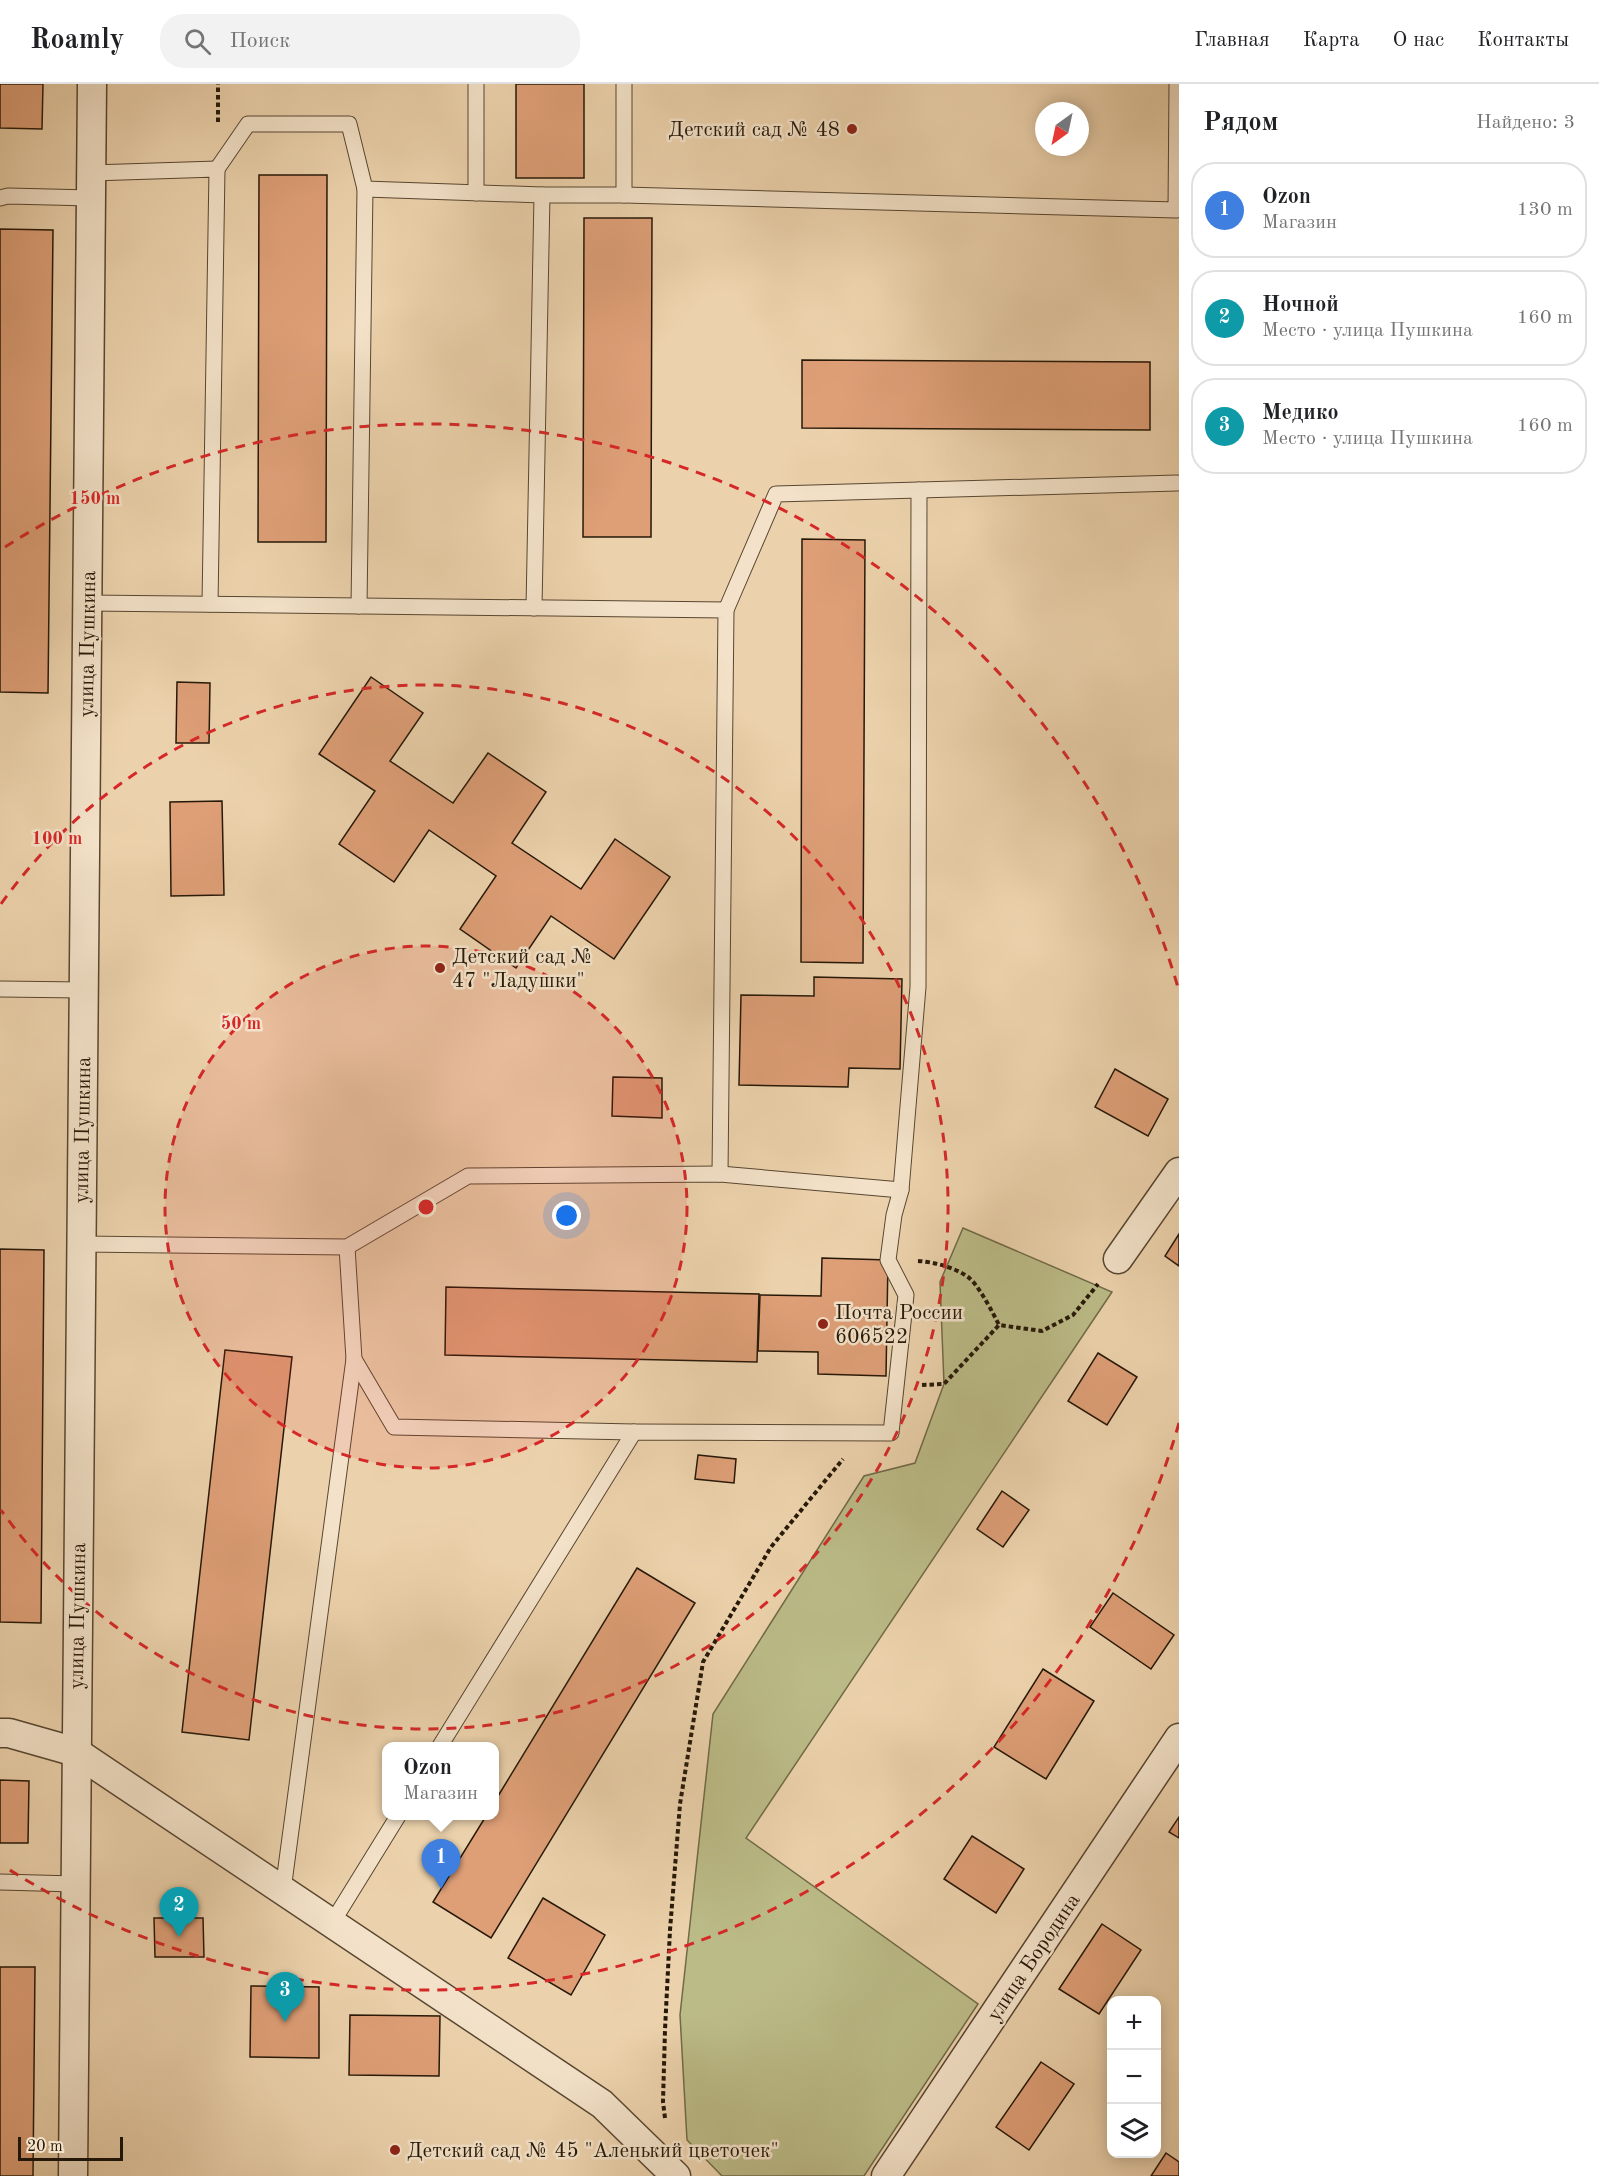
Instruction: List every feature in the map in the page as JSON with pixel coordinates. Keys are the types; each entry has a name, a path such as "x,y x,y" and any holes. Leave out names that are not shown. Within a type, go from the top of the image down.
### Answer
{"street":[{"name":"улица Пушкина","path":"73,2176 92,84"},
{"path":"1118,1259 1179,1172"},
{"path":"0,1733 9,1733 76,1752 602,2104 676,2176"},
{"name":"улица Бородина","path":"886,2176 1179,1738"}],"lane":[{"path":"476,84 476,193"},
{"path":"624,84 624,195"},
{"path":"365,189 1176,210 1177,84"},
{"path":"210,604 217,169 248,124 349,124 365,189 359,606"},
{"path":"0,198 217,169"},
{"path":"534,608 542,195"},
{"path":"720,1174 726,610 776,494 1177,483"},
{"path":"354,1359 394,1427 634,1432 891,1433 906,1295 888,1260 894,1215 901,1190 918,987 919,490"},
{"path":"87,603 726,610"},
{"path":"0,989 83,990"},
{"path":"81,1244 347,1247 468,1176 720,1174 901,1190"},
{"path":"283,1890 354,1359 347,1247"},
{"path":"442,1742 634,1432"},
{"path":"332,1923 395,1820"},
{"path":"0,1882 75,1884"}],"path":[{"path":"999,1325 1042,1330 1073,1315 1118,1259"},
{"path":"888,1260 933,1262 969,1277 999,1325"},
{"path":"897,1387 944,1383 999,1325"},
{"path":"666,2121 663,2102 670,1930 680,1804 703,1662 771,1547 864,1433"}],"green space":[{"path":"963,1228 1112,1292 746,1838 978,2004 864,2176 722,2176 687,2140 680,2015 713,1714 864,1476 915,1463 944,1384 940,1282"}],"building":[{"path":"0,84 43,84 42,129 0,128"},
{"path":"516,84 584,84 584,178 516,178"},
{"path":"259,175 327,175 326,542 258,542"},
{"path":"584,218 652,218 651,537 583,537"},
{"path":"0,229 53,230 48,693 0,692"},
{"path":"802,360 1150,362 1150,430 802,428"},
{"path":"802,539 865,540 863,963 801,962"},
{"path":"371,677 423,713 390,761 453,803 488,753 546,792 512,843 581,889 615,839 670,877 614,959 551,916 516,968 460,929 496,876 429,830 394,882 339,844 375,791 319,754"},
{"path":"177,682 210,683 209,743 176,743"},
{"path":"222,801 224,895 171,896 170,802"},
{"path":"814,977 902,979 900,1069 849,1068 848,1087 739,1085 741,995 814,996"},
{"path":"1115,1069 1168,1099 1148,1136 1095,1107"},
{"path":"613,1077 662,1078 662,1118 612,1116"},
{"path":"1179,1234 1179,1266 1165,1256"},
{"path":"0,1249 44,1250 41,1623 0,1622"},
{"name":"Почта России 606522","path":"822,1258 888,1260 886,1376 818,1374 818,1352 758,1351 760,1295 821,1296"},
{"path":"446,1287 759,1294 757,1362 445,1355"},
{"path":"225,1350 292,1357 249,1740 182,1732"},
{"path":"1098,1353 1137,1377 1107,1425 1068,1401"},
{"path":"698,1455 736,1459 734,1483 695,1479"},
{"path":"1002,1491 1029,1510 1003,1547 977,1529"},
{"path":"637,1568 695,1603 491,1938 433,1902 484,1820 499,1820 499,1794"},
{"path":"1113,1593 1174,1635 1151,1669 1090,1627"},
{"path":"1043,1669 1094,1701 1046,1779 994,1747"},
{"path":"0,1780 29,1781 28,1843 0,1843"},
{"path":"1179,1817 1179,1838 1169,1832"},
{"path":"972,1836 1024,1869 996,1913 944,1879"},
{"path":"543,1898 605,1935 571,1995 508,1958"},
{"path":"154,1918 203,1918 204,1957 155,1957"},
{"path":"1102,1924 1141,1950 1111,1996 1107,1996 1107,2002 1099,2014 1059,1989"},
{"path":"0,1967 35,1967 33,2176 0,2176"},
{"path":"251,1986 319,1987 319,2058 250,2057"},
{"path":"350,2015 440,2016 439,2076 349,2075"},
{"path":"1041,2062 1074,2084 1029,2150 996,2127"},
{"path":"1166,2153 1179,2162 1179,2176 1151,2176"}],"place":[{"name":"Детский сад № 48","path":"852,129"},
{"name":"Детский сад № 47 \"Ладушки\"","path":"440,968"},
{"name":"Почта России 606522","path":"823,1324"},
{"name":"Ozon","path":"441,1889"},
{"name":"Ночной","path":"179,1937"},
{"name":"Медико","path":"285,2022"},
{"name":"Детский сад № 45 \"Аленький цветочек\"","path":"395,2150"}]}
